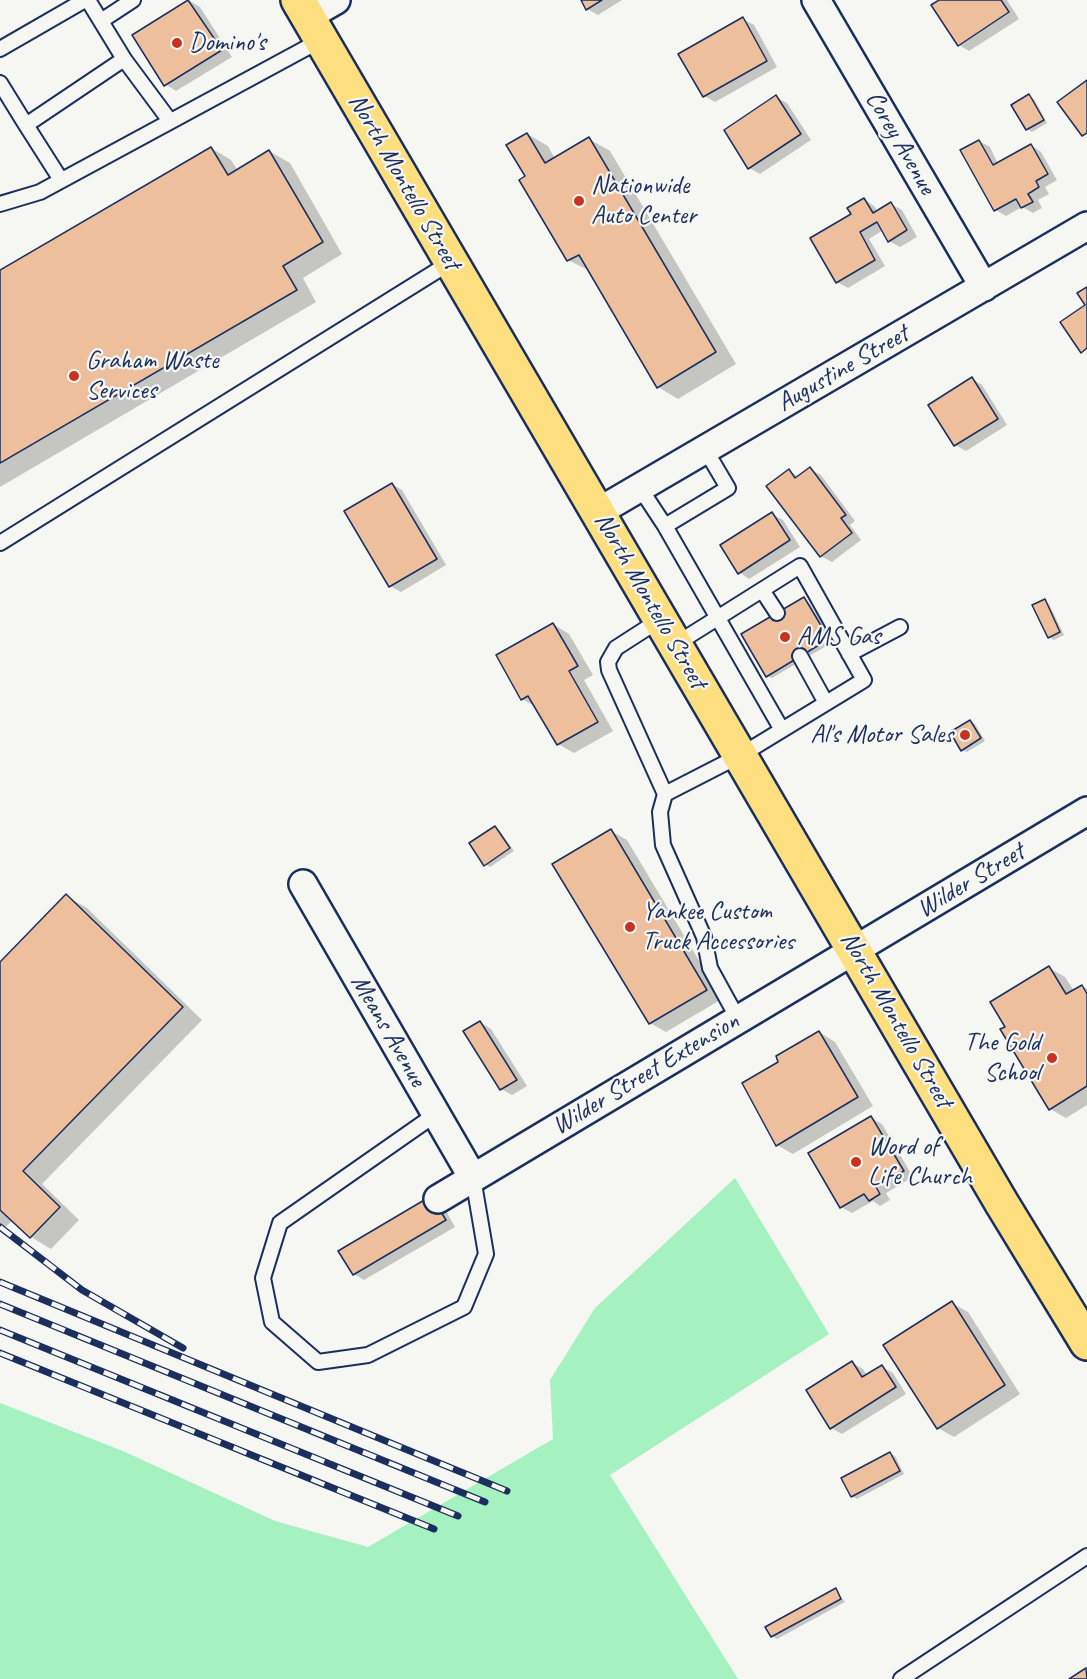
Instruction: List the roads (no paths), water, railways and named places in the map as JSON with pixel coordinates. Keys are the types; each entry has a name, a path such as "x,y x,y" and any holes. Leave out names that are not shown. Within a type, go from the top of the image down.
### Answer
{"main road":[{"name":"North Montello Street","path":"309,19 1001,1202 1082,1325"}],"street":[{"path":"309,19 336,0"},
{"name":"Corey Avenue","path":"816,0 984,287"},
{"name":"Augustine Street","path":"598,512 1087,226"},
{"name":"Wilder Street","path":"856,951 1087,811"},
{"name":"Means Avenue","path":"303,884 473,1178"},
{"name":"Wilder Street Extension","path":"438,1199 856,951"}],"lane":[{"path":"0,49 86,0 124,59 170,121"},
{"path":"101,21 133,0"},
{"path":"0,204 40,192 170,121 309,19"},
{"path":"26,124 124,59"},
{"path":"0,83 61,180"},
{"path":"0,543 451,262"},
{"path":"665,526 728,488 705,449"},
{"path":"640,488 665,526 782,729"},
{"path":"665,794 741,755 864,680 800,566 718,618 616,648 608,662 609,670 665,794 660,812 663,845 704,937 710,968 738,1019"},
{"path":"762,590 777,613"},
{"path":"849,654 900,627"},
{"path":"800,656 826,703"},
{"path":"436,1114 280,1223 263,1278 272,1322 318,1362 368,1355 464,1307 486,1254 473,1178"},
{"path":"901,1679 1087,1557"}],"railway":[{"path":"0,1227 82,1290 183,1348"},
{"path":"0,1282 507,1491"},
{"path":"0,1304 485,1502"},
{"path":"0,1330 458,1516"},
{"path":"0,1353 434,1529"}],"place":[{"name":"Domino's","path":"177,43"},
{"name":"Nationwide Auto Center","path":"579,201"},
{"name":"Graham Waste Services","path":"74,376"},
{"name":"AMS Gas","path":"785,637"},
{"name":"Al's Motor Sales","path":"965,735"},
{"name":"Yankee Custom Truck Accessories","path":"630,927"},
{"name":"The Gold School","path":"1052,1058"},
{"name":"Word of Life Church","path":"856,1162"}]}
